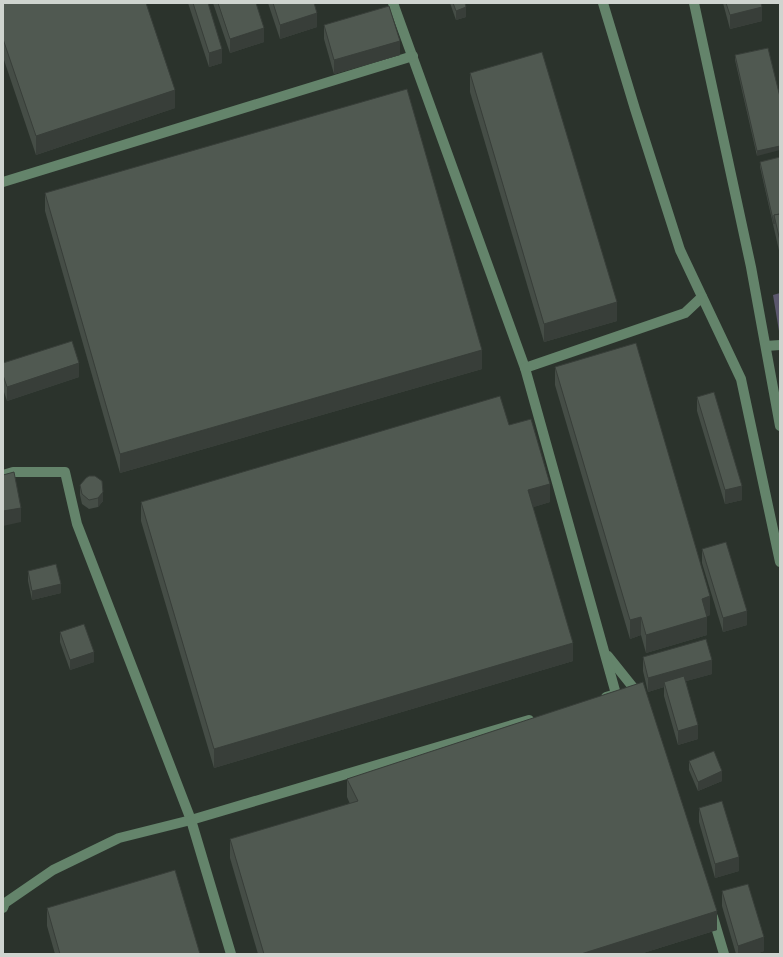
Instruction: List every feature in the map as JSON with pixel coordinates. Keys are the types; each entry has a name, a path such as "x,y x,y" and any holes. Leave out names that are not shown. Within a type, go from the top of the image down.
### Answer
{"street":[{"path":"393,3 525,368 616,694 593,701"},
{"path":"604,3 635,109 680,250 741,379 780,562"},
{"path":"694,3 751,267 780,426"},
{"path":"3,182 413,56"},
{"path":"525,368 685,313 702,297"},
{"path":"766,346 780,345"},
{"path":"3,475 13,472 65,472 77,524 191,820 231,954"},
{"path":"604,651 647,705"},
{"path":"3,908 5,903 53,870 120,838 191,820 540,716"},
{"path":"710,907 724,954"}],"shaded area":[{"path":"780,293 780,337 773,295"}],"building":[{"path":"3,3 146,3 175,90 36,136 3,39"},
{"path":"193,3 208,3 222,49 209,53"},
{"path":"218,3 256,3 264,28 230,39"},
{"path":"273,3 314,3 317,13 280,25"},
{"path":"453,3 465,3 466,7 456,11"},
{"path":"726,3 761,3 762,7 730,15"},
{"path":"389,6 400,41 334,60 324,25"},
{"path":"768,48 780,97 780,146 757,151 735,55"},
{"path":"542,52 617,302 544,324 470,73"},
{"path":"407,89 482,350 120,454 45,193"},
{"path":"780,157 780,214 774,215 774,224 760,162"},
{"path":"780,214 780,241 774,215"},
{"path":"72,341 79,363 7,387 3,375 3,363"},
{"path":"636,343 710,596 702,599 707,617 646,635 641,617 630,620 555,367"},
{"path":"714,392 742,486 725,490 697,397"},
{"path":"500,396 509,425 531,419 550,484 528,490 573,643 214,749 141,502"},
{"path":"14,472 21,508 3,511 3,475"},
{"path":"89,476 95,476 102,481 103,492 98,498 89,500 82,494 80,485"},
{"path":"726,542 747,611 723,618 702,549"},
{"path":"56,564 61,584 32,591 28,571"},
{"path":"84,624 94,652 70,660 60,632"},
{"path":"706,639 712,660 648,678 643,657"},
{"path":"684,676 698,725 678,731 664,682"},
{"path":"643,682 717,911 581,954 264,954 230,839 358,801 347,779"},
{"path":"714,751 722,771 698,782 689,761"},
{"path":"722,801 739,857 715,864 699,808"},
{"path":"175,870 200,954 60,954 47,908"},
{"path":"748,884 764,937 738,946 722,891"}]}
